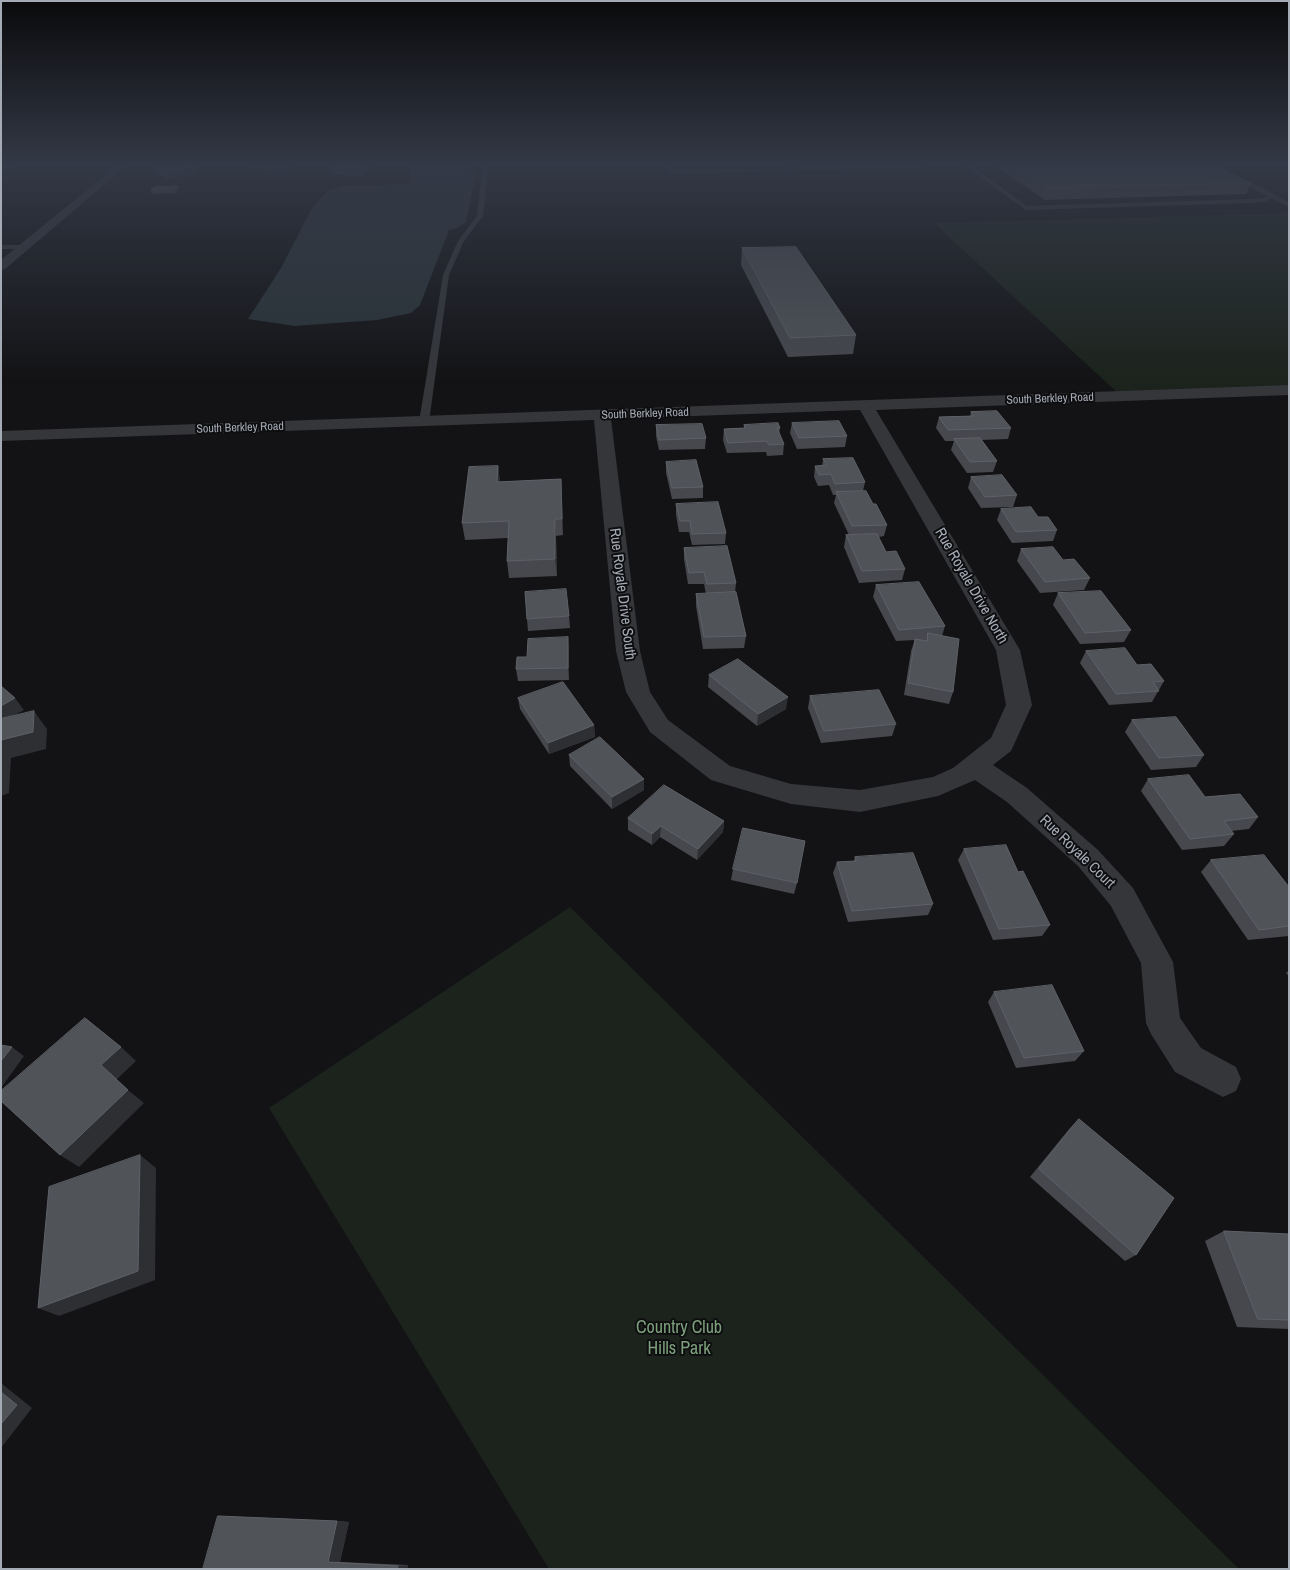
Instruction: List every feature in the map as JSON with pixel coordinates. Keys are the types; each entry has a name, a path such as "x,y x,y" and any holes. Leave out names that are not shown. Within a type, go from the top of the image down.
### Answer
{"street":[{"path":"1,266 37,236"},
{"name":"South Berkley Road","path":"1,436 1289,390"},
{"name":"Rue Royale Drive North","path":"860,801 938,786 963,775 1002,744 1019,705 1008,650 866,406"},
{"name":"Rue Royale Drive South","path":"602,416 628,651 638,692 659,726 721,773 791,794 860,801"},
{"name":"Rue Royale Court","path":"975,766 1017,795 1088,858 1122,897 1158,962 1163,1023 1188,1060 1223,1079"}],"lane":[{"path":"424,422 446,275 465,236"},
{"path":"1,248 24,247"}],"green space":[{"path":"948,236 1289,236 1289,390 1122,397"},
{"name":"Country Club Hills Park","path":"570,907 1239,1569 549,1569 269,1108"}],"shaded area":[{"path":"297,236 447,236 420,305 411,313 377,320 295,326 248,319 281,268"}],"building":[{"path":"796,247 856,335 790,338 742,248"},
{"path":"997,411 1011,428 948,430 939,417 974,416 971,412"},
{"path":"839,421 847,436 799,438 792,423"},
{"path":"778,423 780,428 777,428 784,444 769,445 767,441 728,443 724,429 745,428 744,425"},
{"path":"702,424 706,438 659,440 656,425"},
{"path":"980,438 997,461 970,462 954,439"},
{"path":"853,458 865,482 835,484 831,474 819,475 815,466 827,465 823,459"},
{"path":"696,460 703,487 672,488 666,462"},
{"path":"498,466 497,482 561,479 562,519 555,519 555,559 507,561 509,521 462,523 469,467"},
{"path":"1002,475 1017,495 985,497 971,477"},
{"path":"866,491 873,504 876,504 887,525 852,526 836,492"},
{"path":"718,502 726,533 692,534 690,521 680,521 676,504"},
{"path":"1031,507 1038,517 1048,517 1057,530 1016,532 1001,509"},
{"path":"877,534 886,552 896,551 905,569 862,571 846,535"},
{"path":"727,546 736,583 707,584 704,572 689,573 684,548"},
{"path":"1053,547 1063,560 1074,559 1090,578 1045,582 1021,549"},
{"path":"919,582 945,626 899,630 876,585"},
{"path":"566,589 569,616 527,619 525,592"},
{"path":"1101,591 1131,630 1085,633 1058,593"},
{"path":"736,592 746,636 704,637 696,594"},
{"path":"928,633 959,639 953,692 908,683 915,639 927,641"},
{"path":"568,637 568,668 516,669 517,657 527,657 528,639"},
{"path":"1125,648 1137,665 1151,664 1164,681 1153,682 1159,691 1116,694 1086,651"},
{"path":"738,659 788,697 758,714 709,675"},
{"path":"563,682 594,725 548,743 518,698"},
{"path":"1,686 15,698 1,706"},
{"path":"879,690 896,724 824,731 810,696"},
{"path":"34,711 33,732 1,740 1,719"},
{"path":"1176,717 1204,755 1159,758 1132,720"},
{"path":"600,737 644,779 612,797 569,755"},
{"path":"1189,775 1205,797 1240,794 1258,817 1224,821 1234,834 1190,839 1148,779"},
{"path":"664,785 724,821 698,849 661,826 652,834 628,818"},
{"path":"743,828 805,841 797,883 733,869"},
{"path":"1006,845 1018,872 1023,871 1050,925 999,929 964,849"},
{"path":"913,853 933,904 852,911 837,862 856,861 855,857"},
{"path":"1264,855 1289,887 1289,926 1259,930 1211,860"},
{"path":"1052,985 1084,1051 1024,1058 994,992"},
{"path":"85,1018 121,1047 101,1065 128,1090 60,1155 1,1101 1,1091"},
{"path":"1,1045 12,1047 1,1061"},
{"path":"1079,1119 1174,1198 1136,1255 1039,1169"},
{"path":"140,1155 138,1271 38,1308 49,1187"},
{"path":"1224,1231 1289,1234 1289,1320 1258,1319"},
{"path":"1,1392 17,1405 1,1424"},
{"path":"218,1516 337,1521 328,1562 398,1566 397,1569 203,1569"}]}
